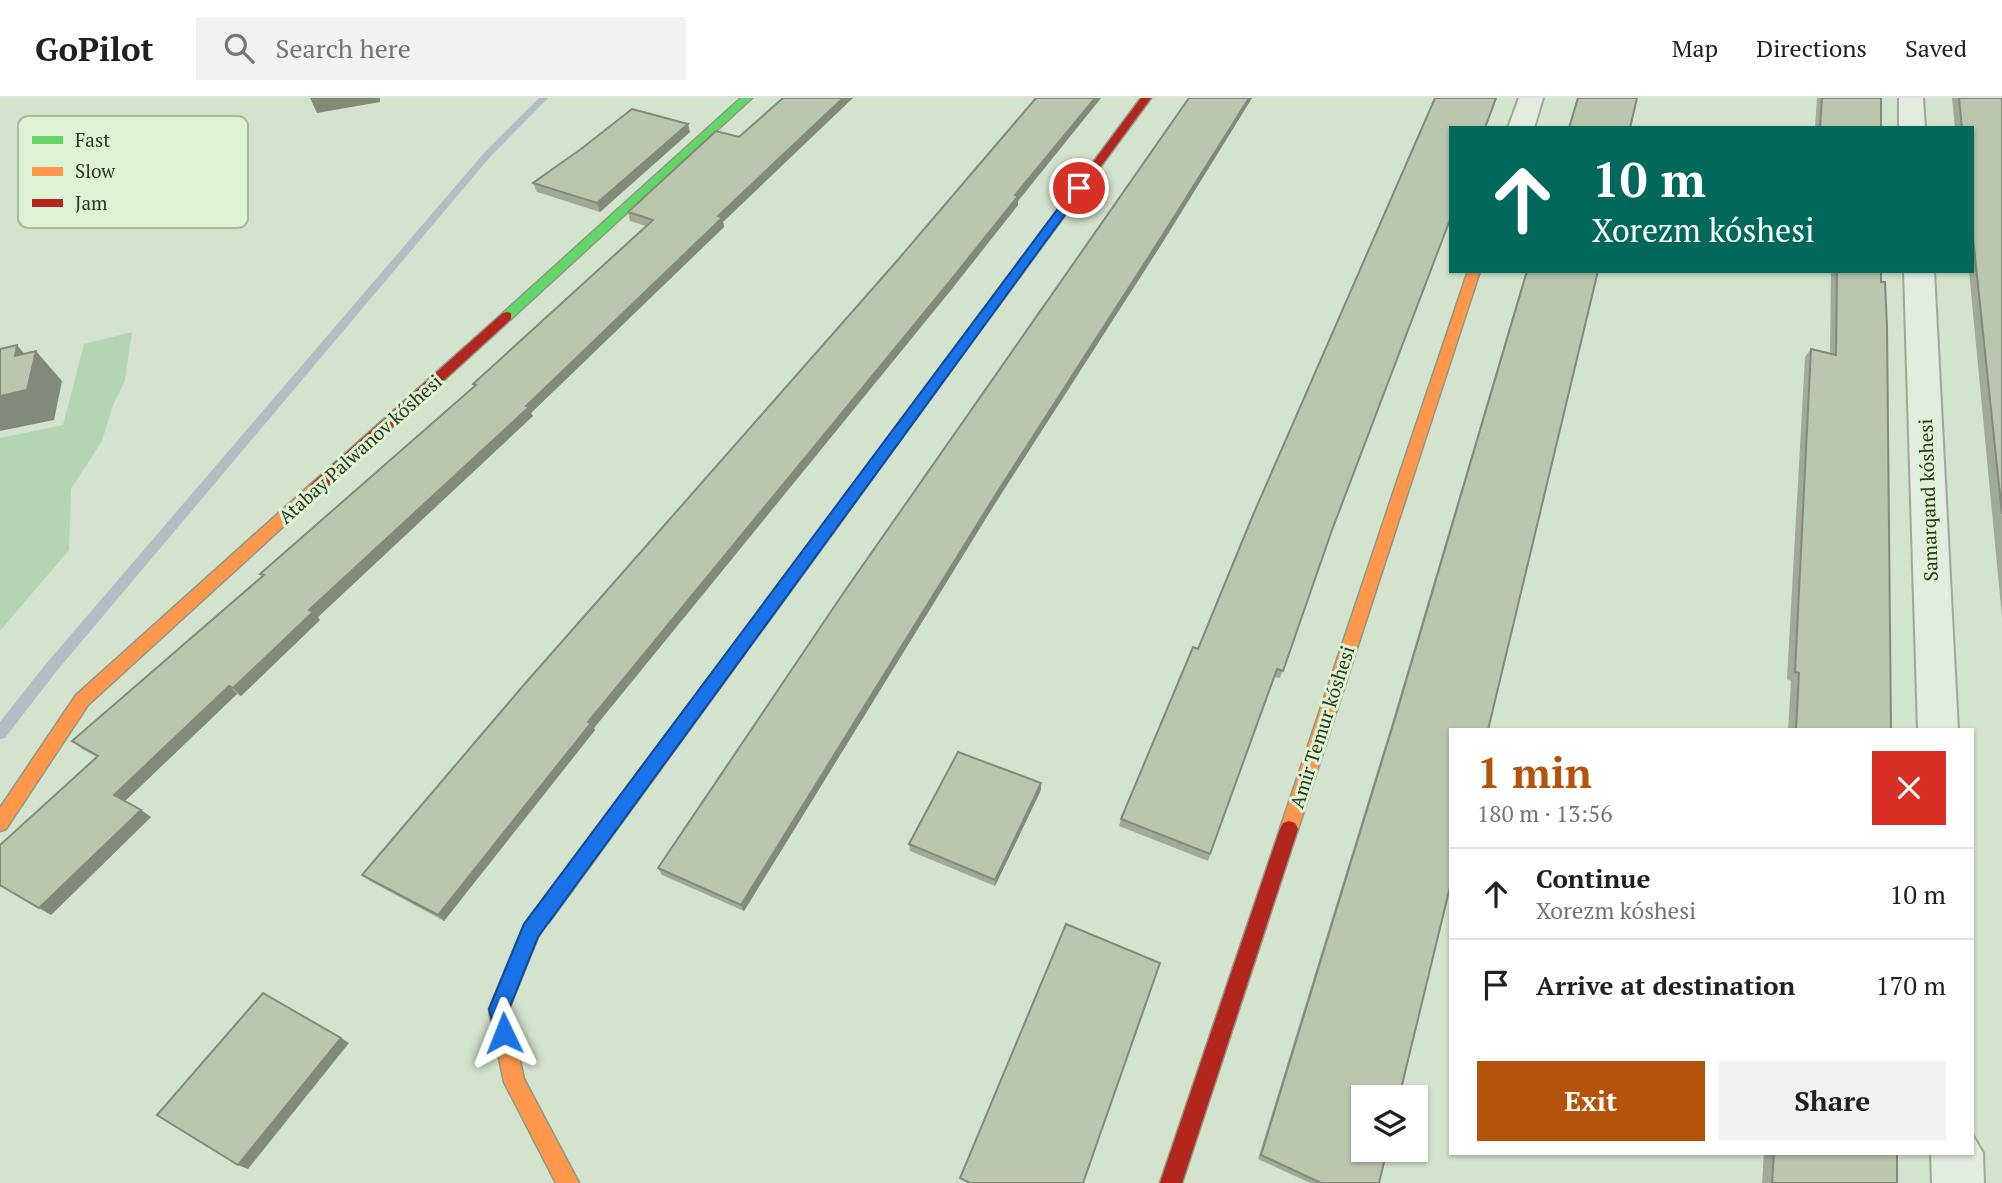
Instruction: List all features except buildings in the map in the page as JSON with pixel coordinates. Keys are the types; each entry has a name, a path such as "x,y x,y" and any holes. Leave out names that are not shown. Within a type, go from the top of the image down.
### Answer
{"street":[{"name":"Atabay Palwanov kóshesi","path":"0,823 82,700 747,98"},
{"path":"568,1183 514,1082 499,1009 531,931 1146,98"},
{"path":"1522,126 1531,98"},
{"path":"1911,98 1912,126"},
{"name":"Amir Temur kóshesi","path":"1171,1183 1473,273"},
{"name":"Samarqand kóshesi","path":"1919,273 1938,728"},
{"path":"1957,1155 1958,1183"}],"green space":[{"path":"132,332 125,380 113,405 102,441 71,489 69,550 0,631 0,438 63,425 84,344"}],"waterway":[{"path":"0,733 50,669 487,155 544,98"}],"traffic: fast":[{"path":"507,316 747,98"},
{"path":"542,916 808,556"}],"traffic: slow":[{"path":"1289,829 1473,273"},
{"path":"808,556 972,333"},
{"path":"0,823 82,700 316,488"},
{"path":"542,916 531,931 499,1009 514,1082 568,1183"}],"traffic: jam":[{"path":"972,333 1146,98"},
{"path":"316,488 507,316"},
{"path":"1171,1183 1289,829"}],"route":[{"path":"504,1033 499,1009 531,931 1079,188"}]}
